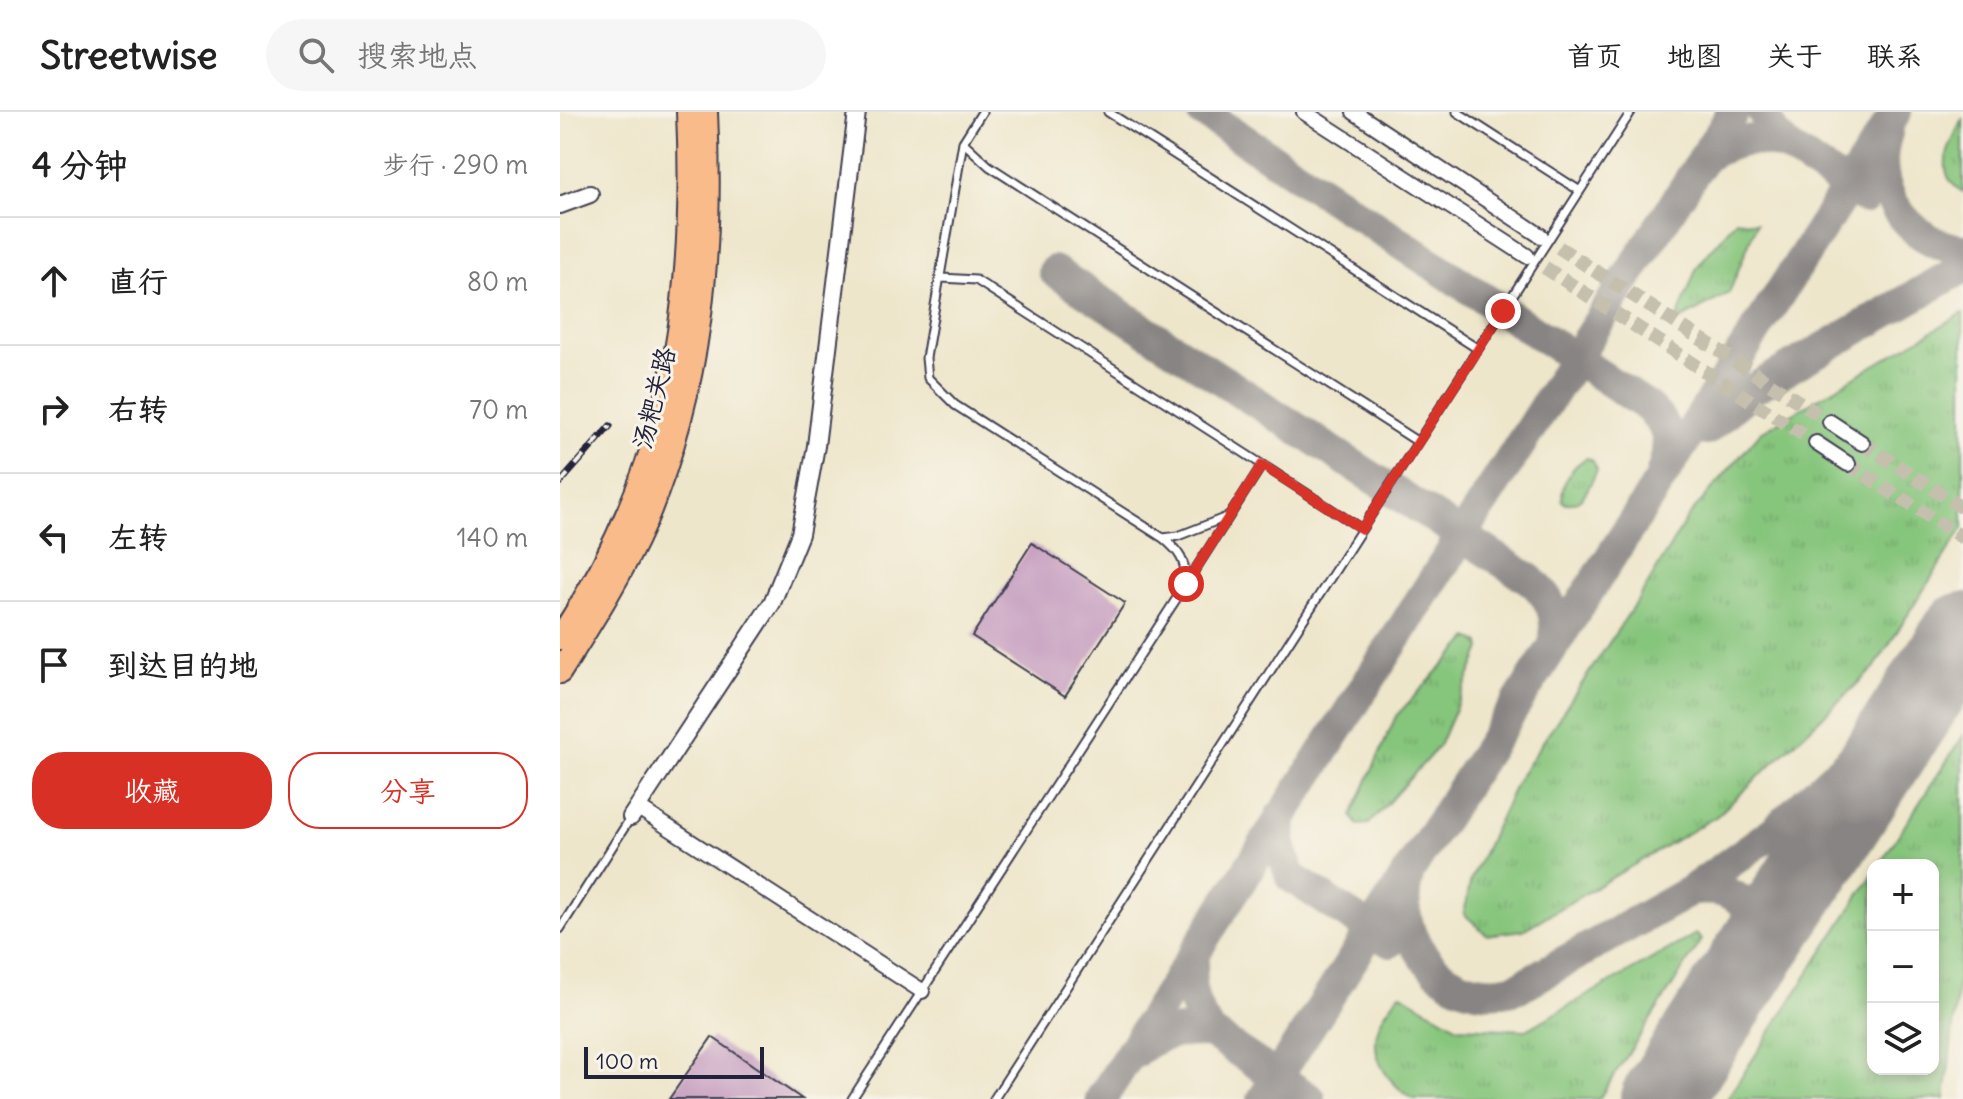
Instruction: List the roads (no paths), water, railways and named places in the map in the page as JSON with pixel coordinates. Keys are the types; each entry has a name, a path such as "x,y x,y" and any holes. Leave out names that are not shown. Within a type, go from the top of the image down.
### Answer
{"highway":[{"name":"汤粑关路","path":"560,638 588,593 631,502 674,370 686,304 690,243 688,112"},
{"name":"汤粑关路","path":"560,672 615,581 643,526 667,464 688,393 706,276 709,220 706,112"}],"street":[{"path":"857,112 816,446 800,534 772,603 634,812 922,991"},
{"path":"1304,112 1527,256"},
{"path":"1354,112 1541,236"},
{"path":"560,205 590,194"},
{"path":"1830,422 1862,443"},
{"path":"1816,443 1848,464"}],"lane":[{"path":"982,112 963,142 926,358 928,378 937,390 1181,552 1186,568 1186,584"},
{"path":"1108,112 1478,349"},
{"path":"1457,112 1580,191"},
{"path":"994,1099 1631,112"},
{"path":"963,142 989,166 1418,442"},
{"path":"942,278 976,280 1362,529"},
{"path":"852,1099 1262,465"},
{"path":"1163,538 1178,536 1230,516"},
{"path":"560,929 634,812"}],"tunnel":[{"path":"1541,236 1830,422"},
{"path":"1527,256 1816,443"},
{"path":"1862,443 1963,508"},
{"path":"1848,464 1963,538"}],"railway":[{"path":"560,483 610,426"}]}
